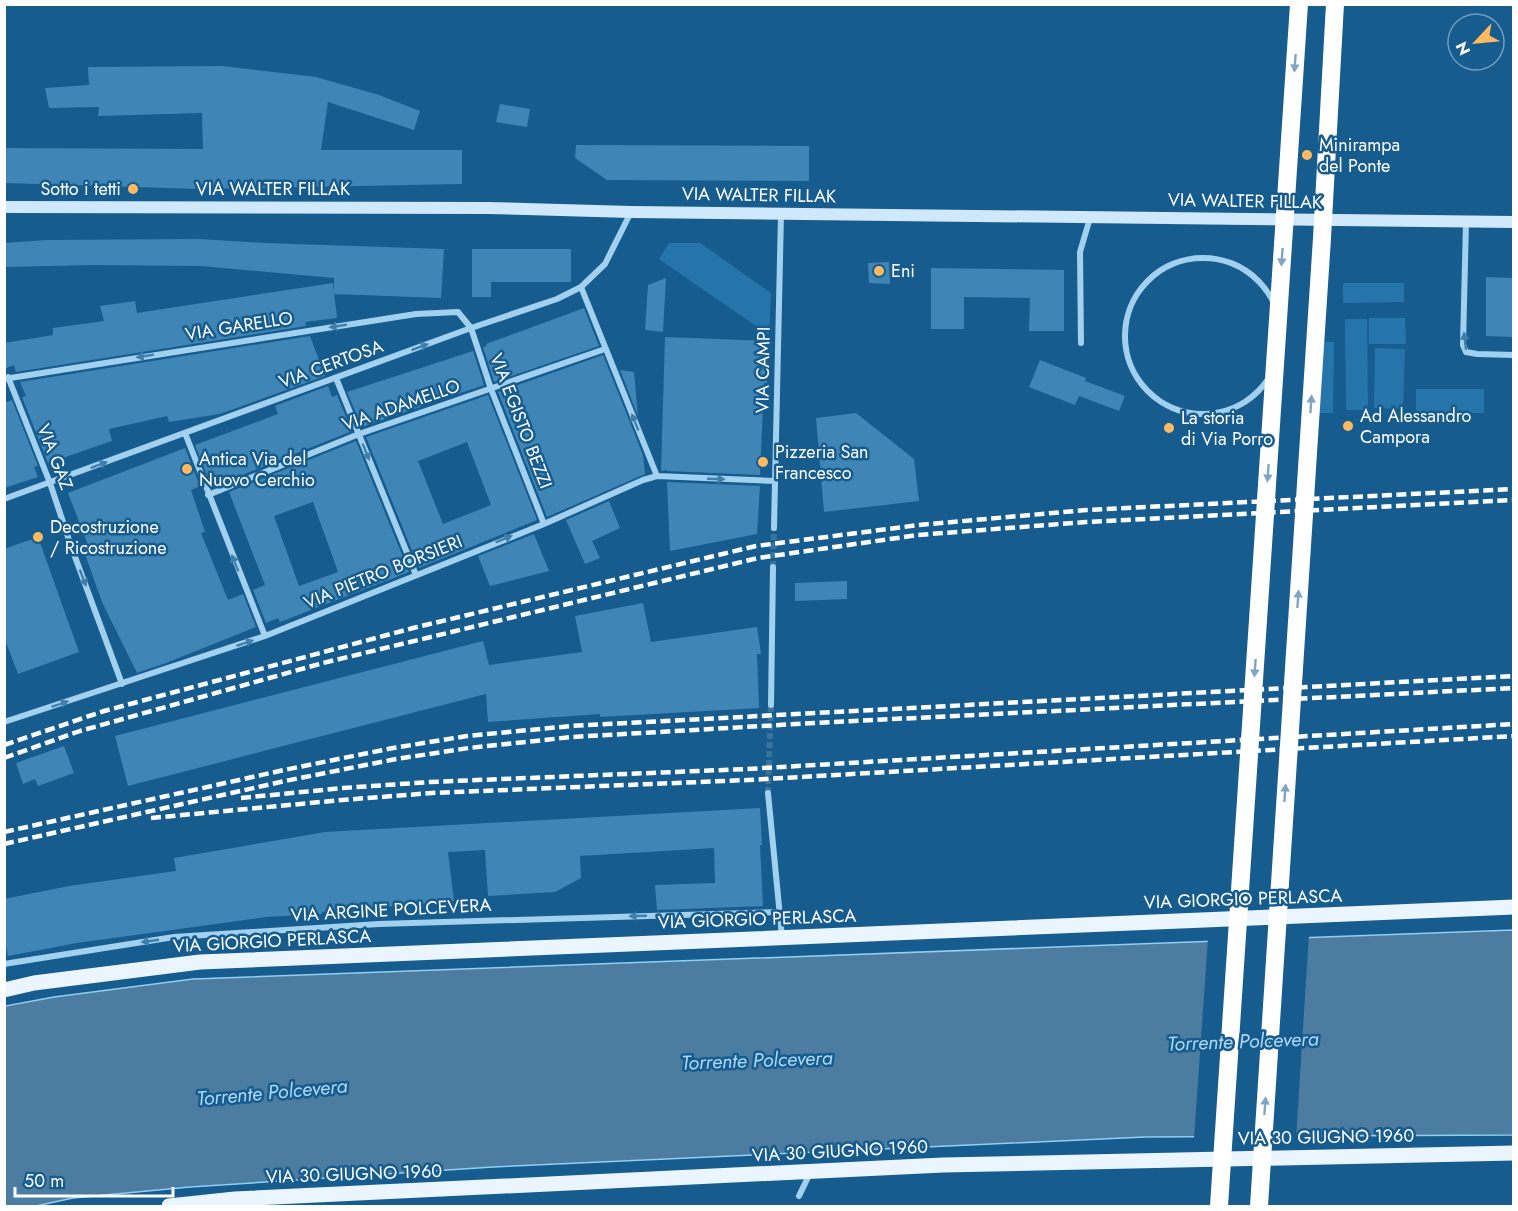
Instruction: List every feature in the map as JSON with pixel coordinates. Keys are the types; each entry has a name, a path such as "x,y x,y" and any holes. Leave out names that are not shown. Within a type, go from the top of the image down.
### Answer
{"highway":[{"path":"1219,1206 1299,4"},
{"path":"1259,1206 1323,226 1335,4"}],"main road":[{"name":"VIA WALTER FILLAK","path":"4,207 488,208 631,212 1514,222"},
{"name":"VIA GIORGIO PERLASCA","path":"4,990 34,983 200,962 1514,907"},
{"name":"VIA 30 GIUGNO 1960","path":"169,1206 235,1199 943,1165 1514,1153"}],"street":[{"name":"VIA CERTOSA","path":"4,499 471,328 557,299 581,287 605,264 631,212"},
{"name":"VIA CAMPI","path":"774,528 780,213"},
{"path":"1082,343 1080,252 1090,218"},
{"path":"1466,222 1463,345 1466,352 1514,355"},
{"path":"1191,258 1215,258 1238,266 1258,280 1273,300 1280,323 1280,348 1273,371 1258,391 1239,406 1215,413 1191,413 1167,406 1148,391 1133,371 1126,348 1126,323 1133,300 1147,280 1167,266 1191,258"},
{"path":"581,287 657,476"},
{"name":"VIA GARELLO","path":"6,378 416,314 458,312 471,328"},
{"name":"VIA EGISTO BEZZI","path":"471,328 491,389 544,524"},
{"name":"VIA ADAMELLO","path":"208,495 359,434 605,349"},
{"name":"VIA GAZ","path":"6,378 50,483 122,684"},
{"path":"336,378 416,574"},
{"path":"185,433 265,636"},
{"name":"VIA PIETRO BORSIERI","path":"4,722 265,636 544,524 643,480 657,476 775,481"},
{"path":"771,705 773,567"},
{"path":"768,793 782,938"},
{"name":"VIA ARGINE POLCEVERA","path":"4,964 174,937 380,924 781,912"},
{"path":"799,1196 810,1172"}],"shaded area":[{"path":"669,243 700,243 771,293 769,335 659,259"},
{"path":"1343,283 1404,283 1404,302 1343,303"},
{"path":"1369,318 1405,318 1406,344 1369,344"},
{"path":"1345,319 1367,319 1368,410 1346,410"},
{"path":"1306,341 1334,342 1333,413 1305,413"},
{"path":"1375,348 1405,349 1403,409 1374,408"},
{"path":"1416,389 1484,389 1484,413 1416,413"}],"water":[{"name":"Torrente Polcevera","path":"1513,930 1513,1135 1145,1137 493,1167 190,1187 73,1198 36,1206 5,1206 5,1006 54,997 193,979"}],"pier":[{"path":"1309,934 1296,1139 1194,1139 1208,938"}],"building":[{"path":"222,66 316,77 379,95 420,111 414,130 328,102 321,150 462,150 462,184 199,189 4,183 4,148 203,149 202,113 98,116 99,107 49,108 45,88 89,85 88,67"},
{"path":"500,104 530,109 527,127 496,122"},
{"path":"576,145 809,146 809,181 607,180 575,158"},
{"path":"199,239 444,249 441,298 334,294 334,278 201,266 4,267 4,243 47,240"},
{"path":"472,249 571,249 571,282 491,282 491,297 472,297"},
{"name":"Eni","path":"889,262 890,284 869,283 868,263"},
{"path":"931,268 1064,270 1064,331 1029,331 1030,298 964,297 964,329 931,329"},
{"path":"1486,277 1514,278 1514,337 1486,336"},
{"path":"666,278 663,332 645,330 648,285"},
{"path":"333,283 337,318 305,322 306,326 16,372 14,365 4,369 4,343 53,335 53,328 104,321 100,306 135,301 137,313"},
{"path":"584,308 599,346 494,382 483,347 487,346 486,344"},
{"path":"310,336 325,376 220,414 169,422 167,416 109,429 112,441 48,463 22,397 26,396 20,382"},
{"path":"665,337 769,341 767,383 764,383 760,475 661,471"},
{"path":"473,351 484,385 362,427 347,392"},
{"path":"603,355 643,455 645,474 547,517 498,392"},
{"path":"1040,360 1125,396 1119,411 1079,396 1075,405 1029,387"},
{"path":"620,370 634,372 638,416"},
{"path":"328,386 332,397 337,395 352,431 225,482 223,478 210,483 195,445 278,414 275,406 272,407"},
{"path":"488,395 537,520 419,568 366,437","holes":["467,442 491,505 443,524 418,461"]},
{"path":"12,400 38,466 34,467 38,477 4,488 4,403"},
{"path":"856,413 914,459 919,501 824,512 816,418"},
{"path":"356,441 409,572 280,622 278,618 266,623 253,590 265,585 229,492","holes":["313,502 338,572 299,586 274,516"]},
{"path":"185,448 200,486 191,490 205,532 201,533 228,600 243,594 256,627 137,673 102,602 85,554 84,548 88,545 68,493"},
{"path":"667,482 760,486 757,534 670,551"},
{"path":"609,501 620,528 592,541 600,558 585,564 566,520"},
{"path":"534,534 549,571 490,586 478,556"},
{"path":"38,537 79,652 18,674 4,637 4,549"},
{"path":"847,581 847,599 795,601 795,583"},
{"path":"643,603 651,642 757,627 761,654 757,654 759,708 600,717 600,714 488,722 486,694 128,786 115,736 483,641 489,665 582,652 575,616"},
{"path":"64,746 74,773 38,786 35,779 23,784 16,763"},
{"path":"760,808 763,906 657,910 655,885 715,883 714,848 580,856 581,878 555,892 488,896 485,850 448,852 454,901 266,917 77,943 8,956 4,936 4,899 69,886 176,871 174,858 325,832"}],"tunnel":[{"path":"773,567 774,528"},
{"path":"768,793 771,705"}],"railway":[{"path":"4,745 104,711 413,628 756,546 919,525 1086,510 1514,489"},
{"path":"4,758 80,731 323,663 758,558 918,535 1086,522 1514,500"},
{"path":"4,832 284,770 467,736 571,726 1514,676"},
{"path":"4,844 285,781 396,759 469,748 572,737 1514,688"},
{"path":"241,798 430,782 747,769 1514,724"},
{"path":"151,818 432,793 748,780 1514,736"}],"place":[{"name":"Minirampa del Ponte","path":"1307,155"},
{"name":"Sotto i tetti","path":"133,189"},
{"name":"Eni","path":"879,271"},
{"name":"Ad Alessandro Campora","path":"1348,426"},
{"name":"La storia di Via Porro","path":"1169,428"},
{"name":"Pizzeria San Francesco","path":"763,462"},
{"name":"Antica Via del Nuovo Cerchio","path":"187,469"},
{"name":"Decostruzione / Ricostruzione","path":"38,537"}]}
